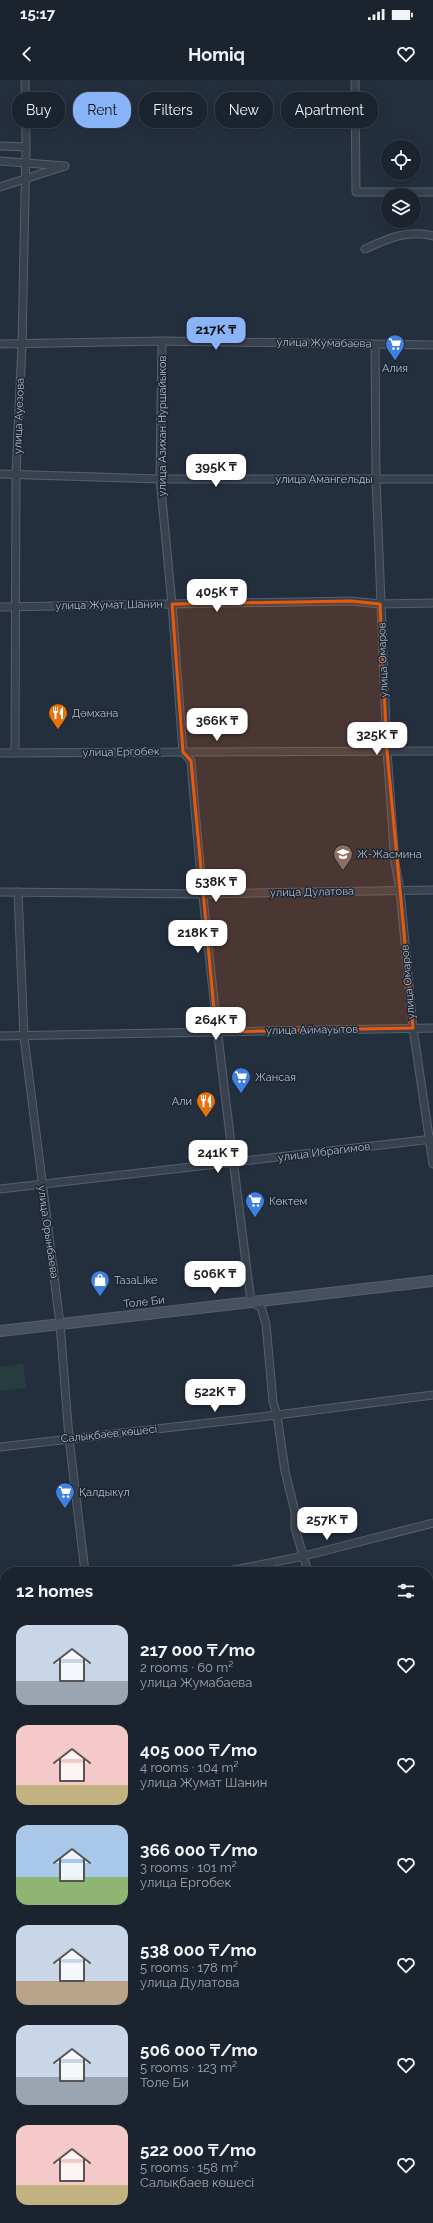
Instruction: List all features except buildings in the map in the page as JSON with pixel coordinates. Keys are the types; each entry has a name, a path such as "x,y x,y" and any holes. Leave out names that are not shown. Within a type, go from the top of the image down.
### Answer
{"main road":[{"name":"Толе Би","path":"0,1331 433,1281"}],"street":[{"name":"улица Ауезова","path":"15,753 16,474 22,345 26,147 25,80"},
{"path":"355,80 356,192 433,192"},
{"path":"0,146 26,147"},
{"path":"0,161 65,166 0,187"},
{"path":"365,249 402,234 420,233 433,236"},
{"name":"улица Жумабаева","path":"0,344 22,345 162,341 433,345"},
{"name":"улица Азихан Нуршайыков","path":"162,341 160,479 172,604 183,752 191,761 201,894 216,1032 251,1302"},
{"name":"улица Омаров","path":"375,344 376,479 387,751 395,863 400,890 413,1028 431,1140 433,1164"},
{"name":"улица Амангельды","path":"0,474 160,479 433,479"},
{"name":"улица Жумат Шанин","path":"0,607 351,601 380,604 433,603"},
{"name":"улица Ергобек","path":"0,753 433,751"},
{"name":"улица Дулатова","path":"0,892 201,894 433,890"},
{"name":"улица Орынбаева","path":"18,892 24,1037 41,1184 60,1324 69,1438 84,1567"},
{"name":"улица Аймауытов","path":"0,1036 24,1037 433,1028"},
{"name":"улица Ибрагимов","path":"0,1189 431,1140"},
{"path":"251,1302 261,1307 266,1324 273,1402 277,1415 285,1471 295,1512 295,1528 307,1567"},
{"name":"Салықбаев көшесі","path":"0,1447 277,1415 433,1395"},
{"path":"249,1567 304,1556 433,1523"}],"highlighted area":[{"path":"351,601 380,604 387,751 413,1028 216,1032 191,761 183,752 172,604"}],"green space":[{"path":"23,1364 26,1388 0,1391 0,1367"}],"place":[{"name":"Алия","path":"395,361"},
{"name":"Дәмхана","path":"58,730"},
{"name":"Ж-Жасмина","path":"343,871"},
{"name":"Жансая","path":"241,1094"},
{"name":"Али","path":"206,1118"},
{"name":"Көктем","path":"255,1218"},
{"name":"ТазаLike","path":"100,1297"},
{"name":"Қалдыкүл","path":"65,1509"}]}
